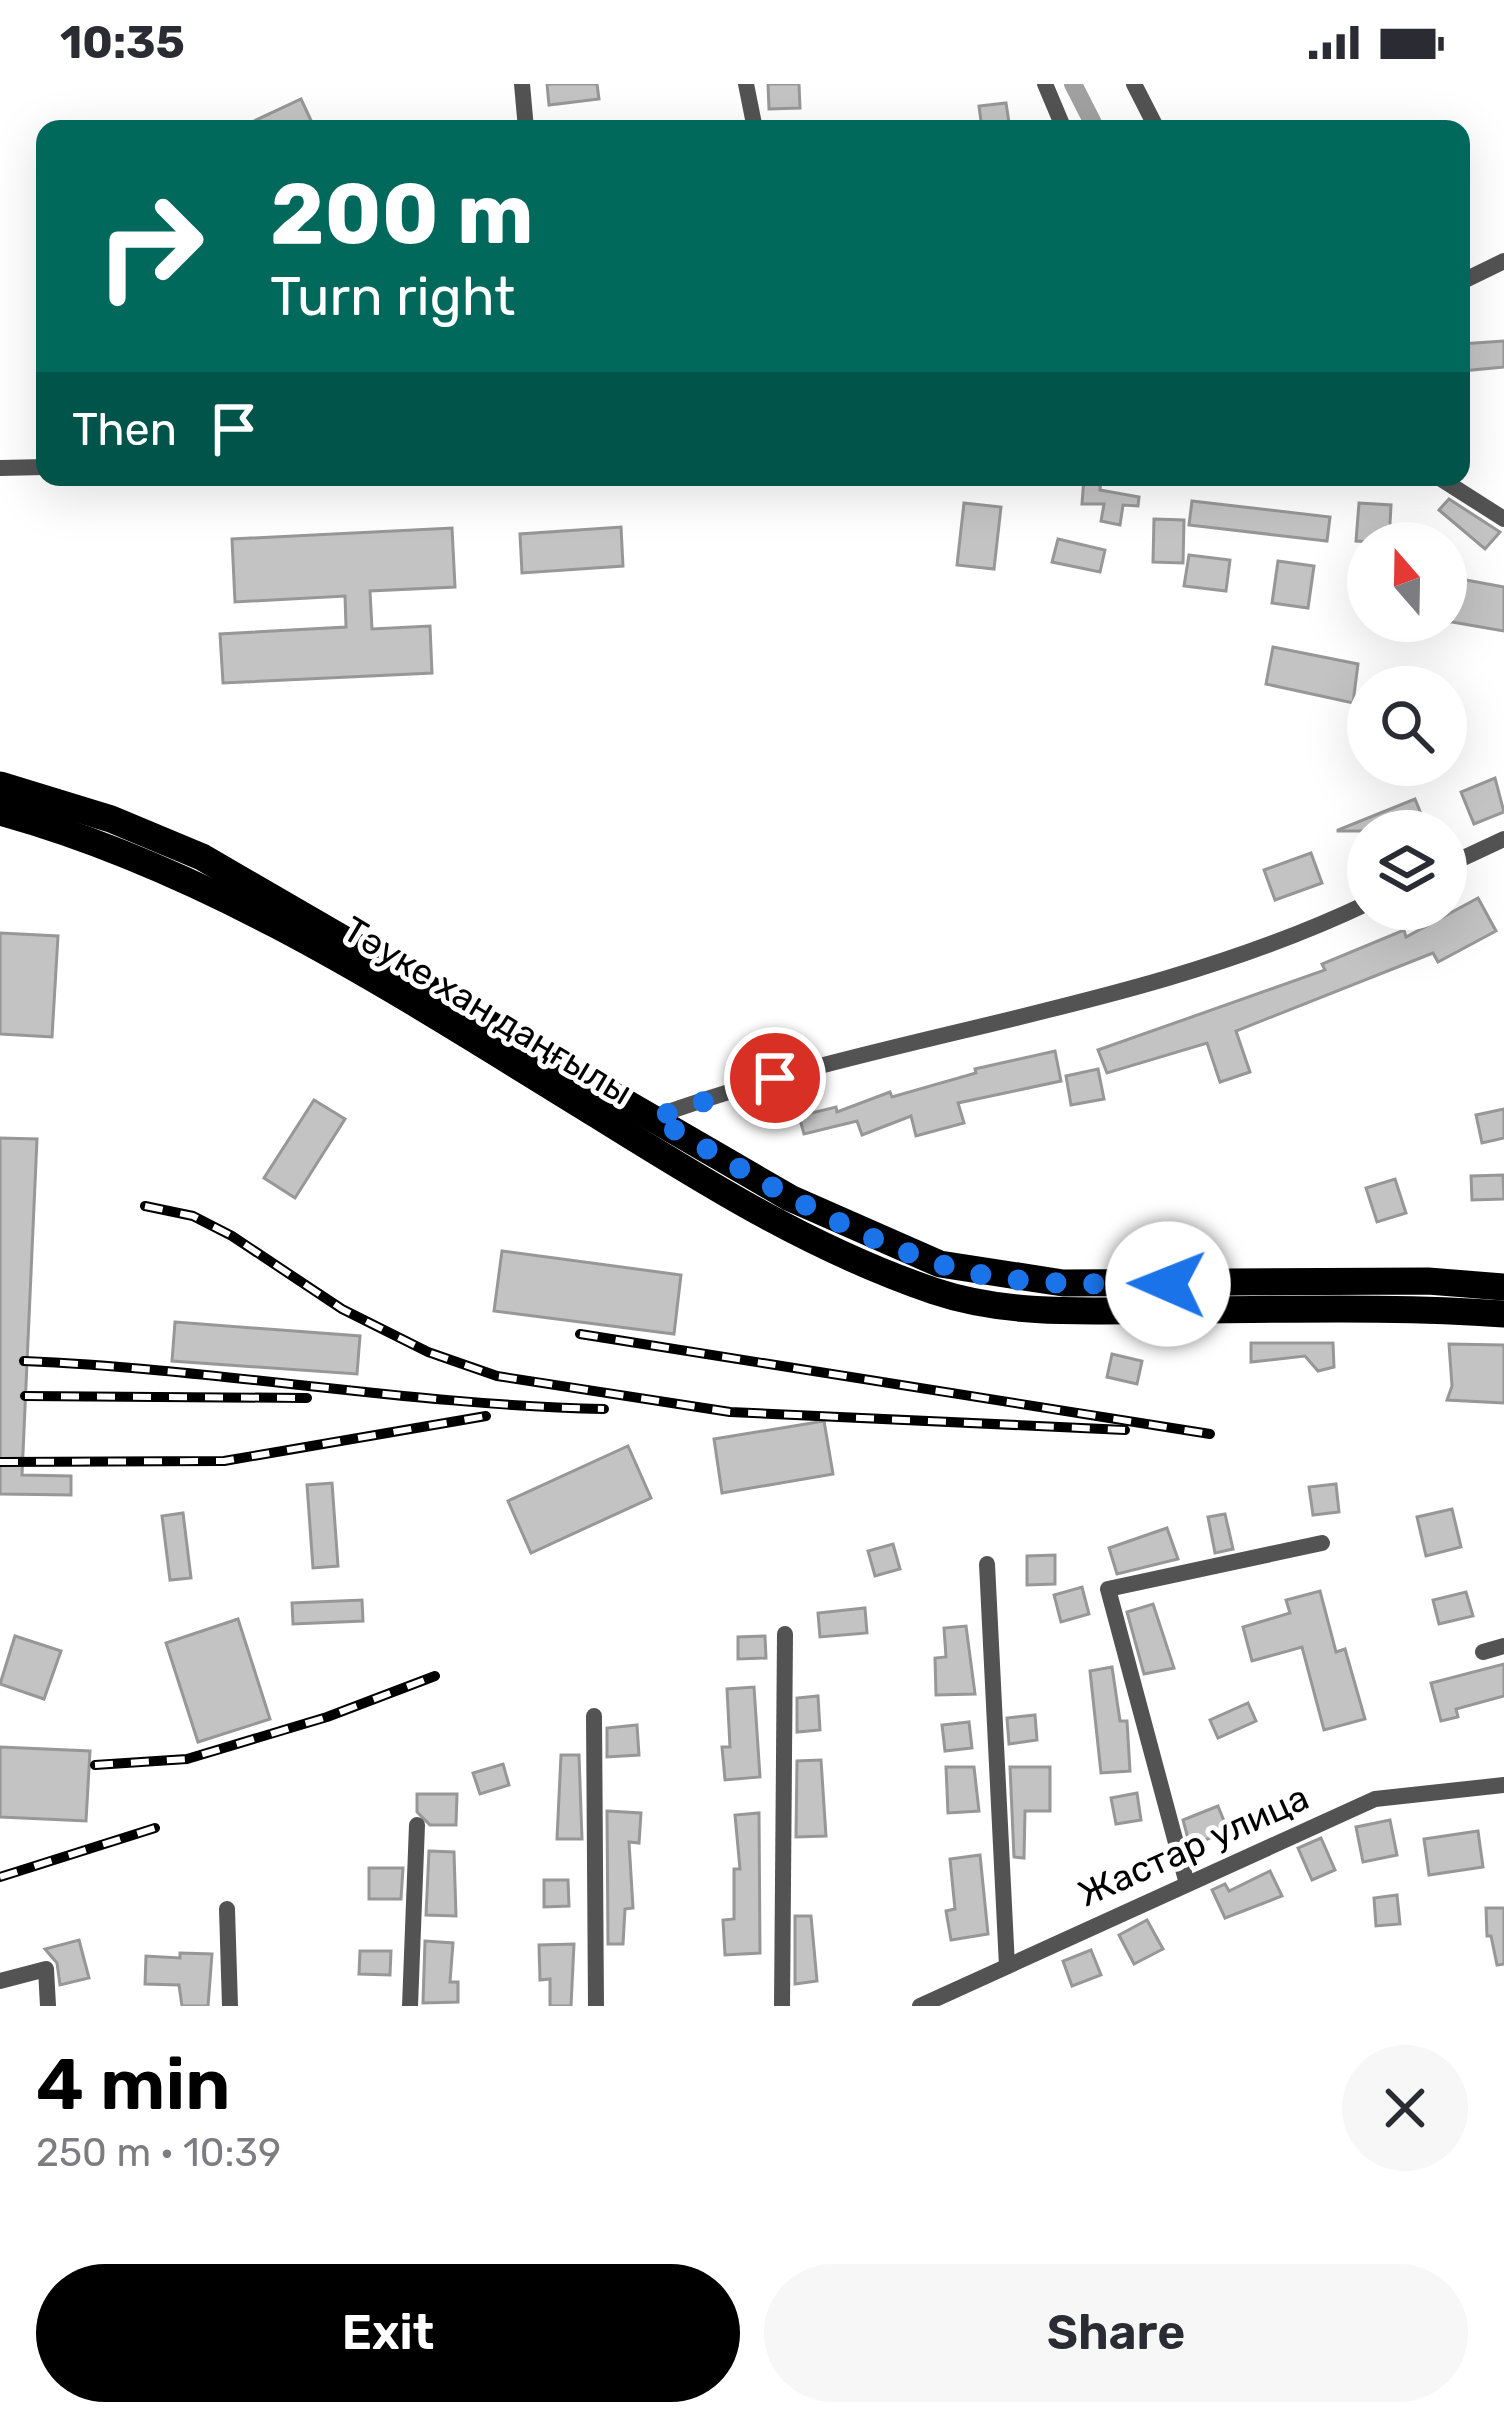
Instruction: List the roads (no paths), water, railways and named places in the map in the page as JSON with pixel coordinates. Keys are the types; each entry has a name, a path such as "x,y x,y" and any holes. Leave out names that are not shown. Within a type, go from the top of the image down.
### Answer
{"main road":[{"name":"Тәуке хан даңғылы","path":"0,785 111,819 202,857 507,1046 776,1226 937,1292 993,1305 1071,1311 1504,1314"},
{"name":"Тәуке хан даңғылы","path":"0,812 88,836 175,873 654,1118 790,1198 940,1264 989,1275 1063,1282 1428,1281 1504,1287"},
{"path":"776,1226 790,1198"}],"street":[{"path":"522,84 525,120"},
{"path":"746,84 753,120"},
{"path":"1045,84 1060,120"},
{"path":"1135,84 1153,120"},
{"path":"1470,278 1504,261"},
{"path":"0,468 36,466"},
{"path":"1452,486 1504,519"},
{"path":"1467,856 1504,839"},
{"path":"654,1118 729,1090 1188,973 1309,932 1347,913"},
{"path":"1187,1884 1108,1589 1322,1543"},
{"path":"986,1564 1007,1966"},
{"path":"782,2006 784,1634"},
{"path":"1483,1652 1504,1646"},
{"path":"594,1716 596,2006"},
{"name":"Жастар улица","path":"920,2006 1375,1799 1504,1785"},
{"path":"410,2006 417,1825"},
{"path":"226,1909 230,2006"},
{"path":"0,1981 46,1970 48,2006"}],"waterway":[{"path":"1073,84 1091,120"}],"railway":[{"path":"145,1206 193,1216 232,1236 342,1309 428,1352 497,1376 730,1412 1125,1430"},
{"path":"580,1334 1210,1434"},
{"path":"24,1361 459,1401 604,1409"},
{"path":"25,1396 307,1398"},
{"path":"0,1462 224,1461 486,1416"},
{"path":"95,1765 187,1759 327,1717 435,1676"},
{"path":"0,1877 155,1828"}]}
